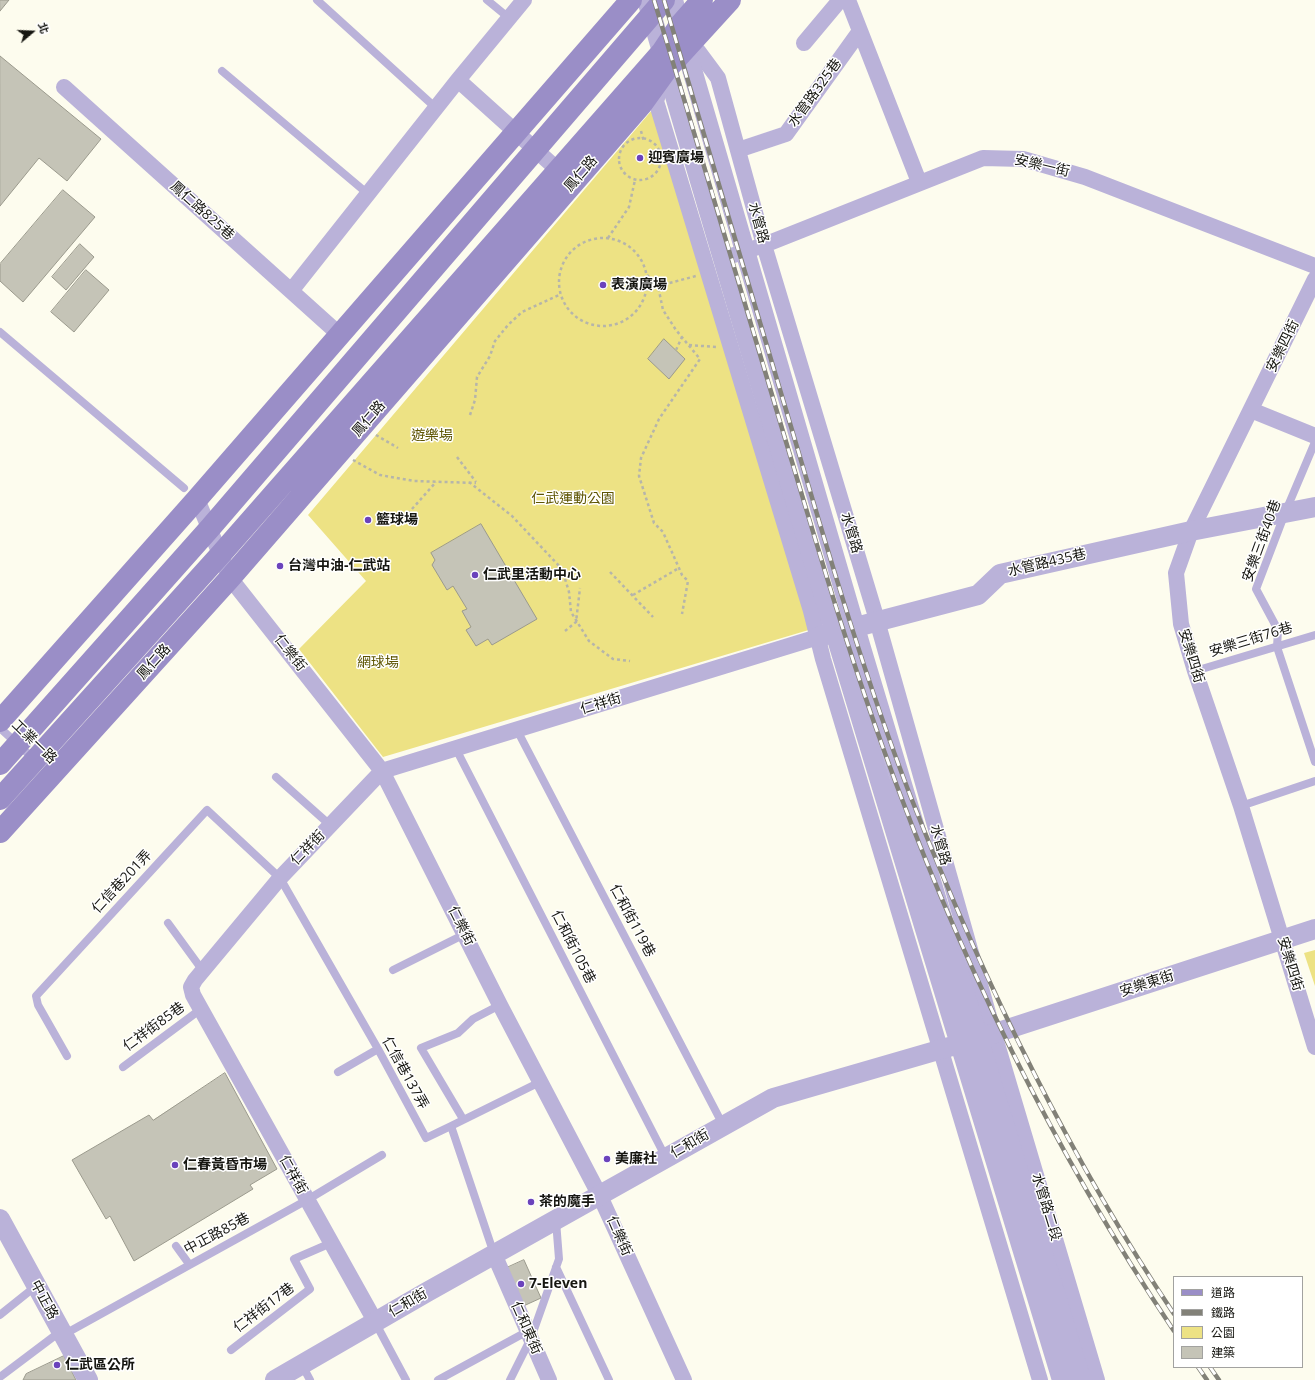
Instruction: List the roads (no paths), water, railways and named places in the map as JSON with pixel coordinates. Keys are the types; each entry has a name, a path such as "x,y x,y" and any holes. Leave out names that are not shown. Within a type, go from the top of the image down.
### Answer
{"main road":[{"path":"0,721 191,493 340,335 631,0"},
{"name":"鳳仁路","path":"0,799 43,768 230,578 641,105 664,61 680,25 702,0"},
{"name":"鳳仁路","path":"0,832 43,768 221,554 558,170 664,61 686,49 730,0"},
{"path":"0,764 210,528 536,150 654,5"}],"street":[{"path":"291,291 458,80 524,0"},
{"name":"水管路","path":"673,0 686,49 755,248 876,620 987,1036"},
{"path":"804,43 840,0"},
{"path":"848,0 919,182"},
{"path":"654,5 664,61 722,259 940,1050 1040,1380"},
{"name":"水管路325巷","path":"738,150 786,134 860,31"},
{"name":"水管路","path":"686,49 698,51 718,78 738,150 755,248 855,626 987,1036"},
{"path":"664,61 656,101 826,635 960,1044 1062,1380"},
{"path":"458,80 558,170"},
{"name":"鳳仁路825巷","path":"64,87 340,335"},
{"name":"安樂一街","path":"722,259 755,248 983,158 1023,159 1085,177 1314,268"},
{"name":"安樂四街","path":"1314,268 1251,410 1191,531 1176,573 1181,624 1195,671 1242,806 1315,1046"},
{"path":"1251,410 1315,436"},
{"name":"仁樂街","path":"191,493 210,528 230,578 382,771 500,1005 600,1196 684,1380"},
{"name":"水管路435巷","path":"826,635 876,620 978,595 1000,574 1191,531 1315,507"},
{"name":"仁祥街","path":"375,1321 193,995 191,988 195,980 280,878 382,771 826,635"},
{"name":"安樂東街","path":"987,1036 1315,929"},
{"name":"仁和街","path":"275,1380 306,1372 375,1321 773,1098 987,1036"},
{"name":"水管路二段","path":"987,1036 1081,1380"},
{"name":"水管路二段","path":"987,1036 1097,1380"},
{"name":"中正路","path":"0,1220 88,1380"},
{"name":"仁和東街","path":"494,1254 549,1380"}],"lane":[{"path":"317,0 436,108"},
{"path":"488,0 509,18"},
{"path":"222,71 368,194"},
{"path":"0,332 191,493"},
{"name":"安樂三街40巷","path":"1315,442 1285,513 1256,589 1278,630 1278,647 1315,762"},
{"name":"安樂三街76巷","path":"1195,671 1315,635"},
{"name":"工業一路","path":"0,728 43,768"},
{"name":"仁和街119巷","path":"517,730 723,1125"},
{"name":"仁和街105巷","path":"456,749 666,1158"},
{"path":"276,777 330,825"},
{"path":"1242,806 1315,781"},
{"name":"仁信巷201弄","path":"67,1056 38,1005 36,996 207,810 280,878"},
{"name":"仁信巷137弄","path":"280,878 378,1049 426,1138 451,1126"},
{"path":"168,923 203,970"},
{"path":"393,970 464,934"},
{"path":"463,1119 421,1048 458,1033 473,1019 500,1005"},
{"name":"仁祥街85巷","path":"123,1066 201,1009"},
{"path":"338,1072 378,1049"},
{"path":"494,1254 451,1126 540,1082"},
{"name":"中正路85巷","path":"0,1377 62,1333 307,1200 382,1155"},
{"path":"510,1380 559,1259 556,1220"},
{"name":"仁祥街17巷","path":"231,1350 310,1289 294,1259 331,1243"},
{"path":"176,1246 189,1264"},
{"path":"556,1267 609,1380"},
{"path":"0,1315 36,1285"},
{"path":"375,1321 406,1380"},
{"path":"438,1380 529,1334"}],"railway":[{"path":"654,0 828,580 882,745 911,822 941,898 1010,1047 1088,1192 1173,1329"},
{"path":"664,0 833,567 877,704 910,795 966,930 1028,1062 1097,1190 1173,1312"},
{"path":"1199,1368 1207,1380"},
{"path":"1211,1368 1219,1380"}],"place":[{"name":"迎賓廣場","path":"640,158"},
{"name":"表演廣場","path":"603,285"},
{"name":"籃球場","path":"368,520"},
{"name":"台灣中油-仁武站","path":"280,566"},
{"name":"仁武里活動中心","path":"475,575"},
{"name":"美廉社","path":"607,1159"},
{"name":"仁春黃昏市場","path":"175,1165"},
{"name":"茶的魔手","path":"531,1202"},
{"name":"7-Eleven","path":"521,1284"},
{"name":"仁武區公所","path":"57,1365"}],"park label":[{"name":"遊樂場","path":"432,436"},
{"name":"仁武運動公園","path":"573,499"},
{"name":"網球場","path":"378,663"}]}
